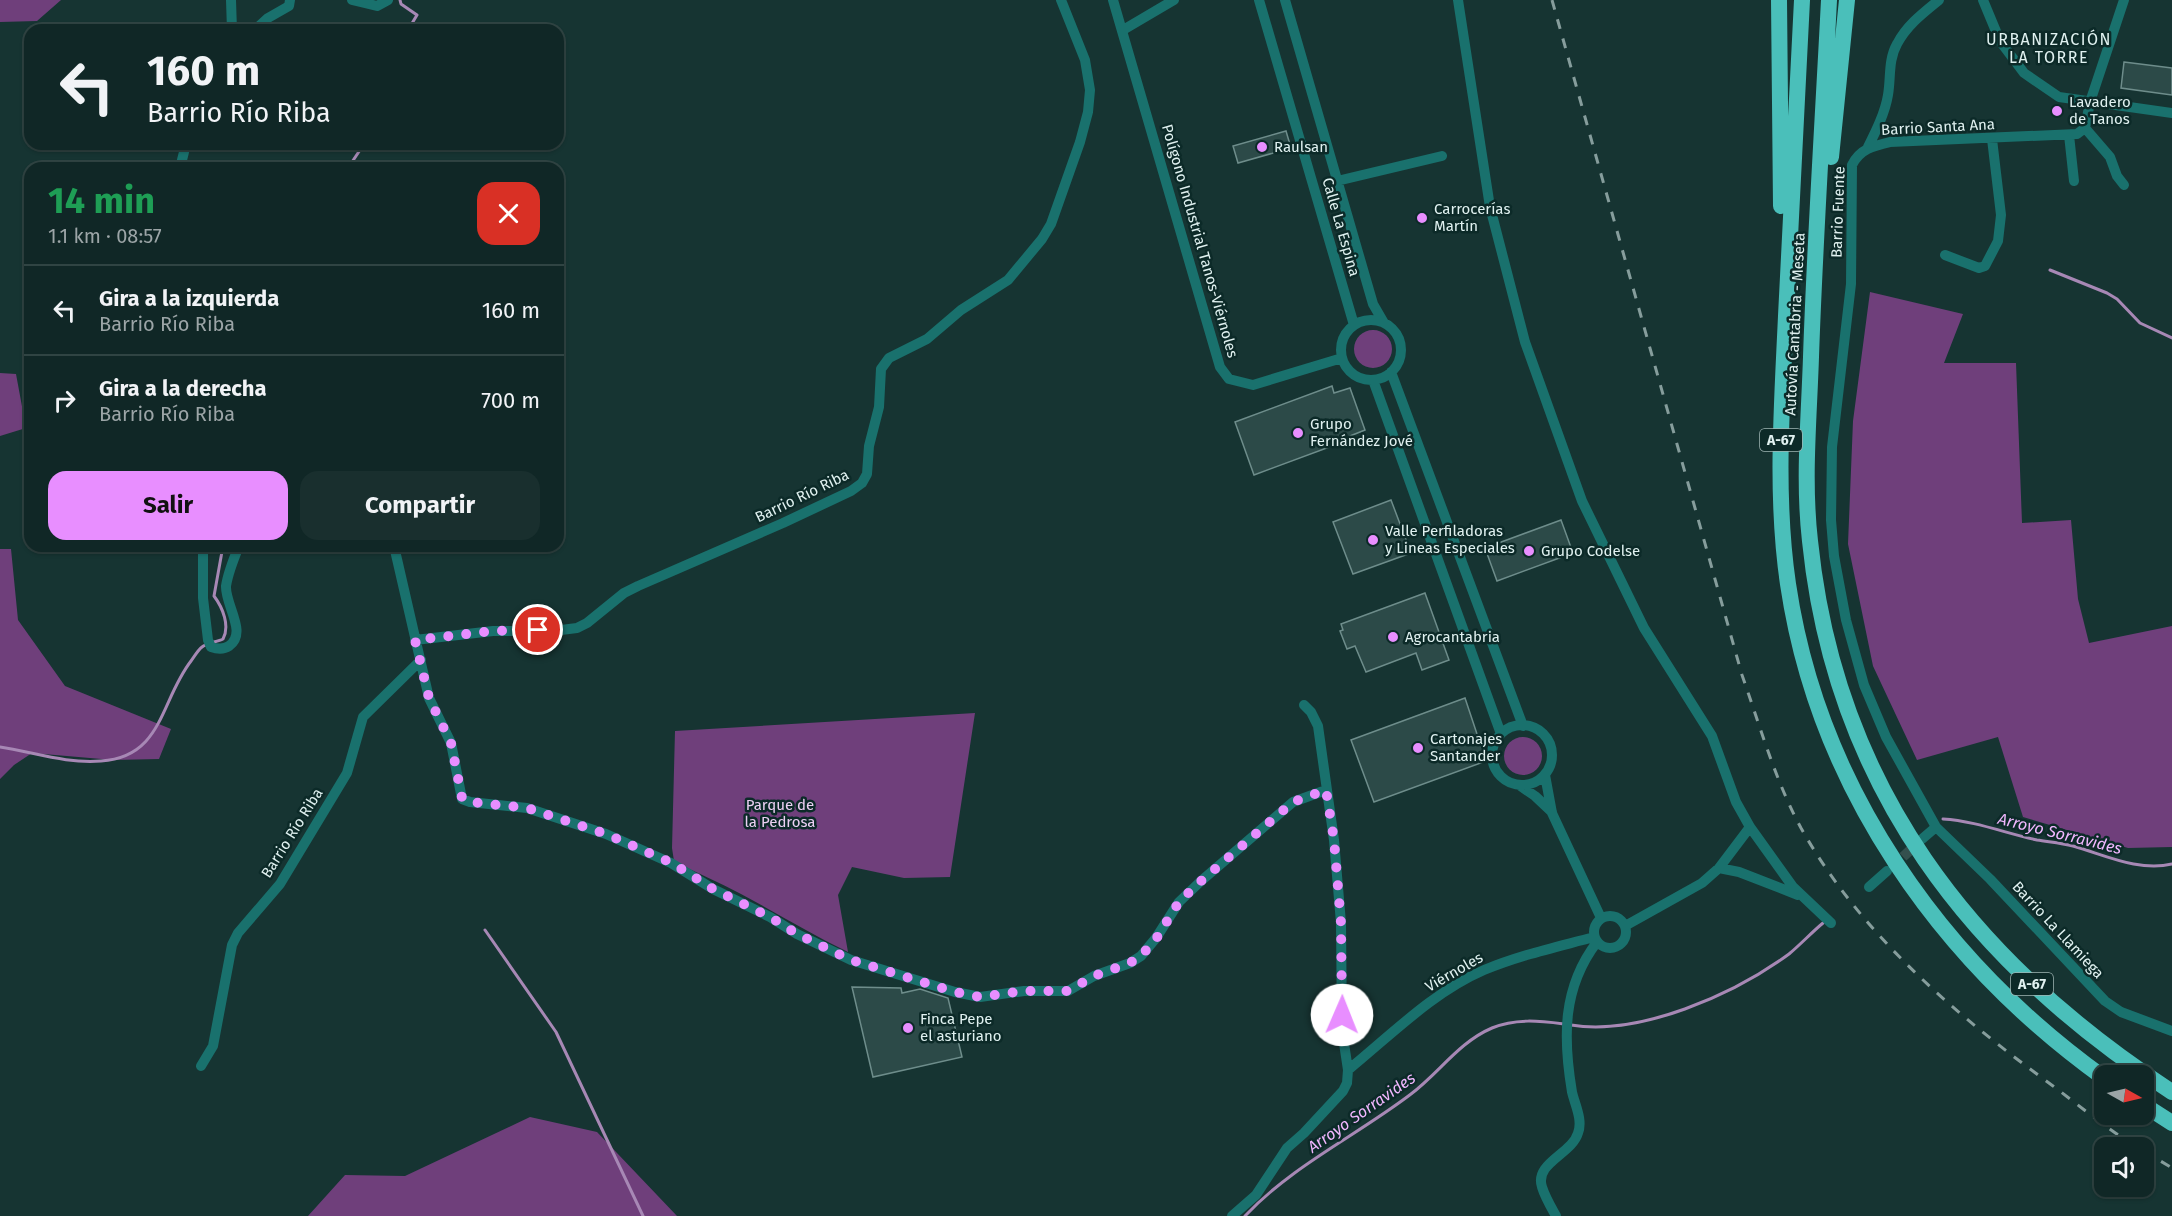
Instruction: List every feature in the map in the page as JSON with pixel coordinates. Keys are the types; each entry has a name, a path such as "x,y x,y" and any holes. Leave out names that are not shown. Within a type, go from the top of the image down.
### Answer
{"highway":[{"path":"1779,0 1781,228 1775,484 1780,504"},
{"name":"Autovía Cantabria - Meseta","path":"1802,0 1782,401 1780,504 1792,610 1818,708 1846,777 1892,866 1976,967 2045,1031 2094,1070"},
{"name":"Autovía Cantabria - Meseta","path":"1829,0 1806,487 1810,546 1820,614 1839,686 1857,735 1878,781 1961,910 2012,965 2088,1032 2172,1092"},
{"path":"1811,361 1820,294 1828,187 1847,0"},
{"path":"2154,1111 2172,1123"}],"street":[{"path":"231,0 232,24"},
{"path":"262,24 289,6 291,0"},
{"path":"352,0 377,6 388,0"},
{"name":"Barrio Río Riba","path":"415,640 493,631 553,631 577,628 638,586 775,526 851,491 862,483 867,474 869,446 879,407 880,369 889,358 927,339 961,310 1008,280 1025,262 1051,224 1080,142 1088,112 1090,90 1085,60 1061,0"},
{"name":"Polígono Industrial Tanos-Viérnoles","path":"1113,0 1220,367 1229,379 1253,385 1342,358"},
{"path":"1123,30 1174,0"},
{"name":"Calle La Espina","path":"1259,0 1354,325"},
{"name":"Calle La Espina","path":"1285,0 1373,304 1400,343 1400,358 1392,372"},
{"path":"1458,0 1488,197 1525,342 1582,501 1644,628 1712,736 1736,802 1750,827 1802,897 1831,923"},
{"name":"Barrio Santa Ana","path":"1868,147 1879,126 1888,95 1892,57 1897,44 1914,20 1939,0"},
{"path":"1983,0 2000,41 2024,73 2059,97 2172,113"},
{"path":"2074,181 2069,135 2077,134 2085,128 2090,102 2121,1"},
{"path":"2085,128 2110,157 2117,176 2124,185"},
{"name":"Barrio Santa Ana","path":"1868,147 1890,142 1992,139 2037,134 2069,135"},
{"path":"1945,255 1979,268 1985,266 1998,241 2001,214 1992,139"},
{"name":"Barrio Fuente","path":"1868,147 1857,156 1852,165 1851,284 1832,447 1831,520 1834,556 1846,620 1864,685 1886,737 1936,827"},
{"path":"1337,181 1442,156"},
{"path":"1384,323 1368,320 1354,325 1343,340 1342,358 1354,375 1373,380 1392,372 1524,726"},
{"path":"1373,380 1501,735"},
{"path":"203,552 203,598 209,643 226,649 234,642 238,632 227,598 226,585 237,552"},
{"path":"395,552 429,698 451,743 462,798 470,802 527,808 606,834 672,863 713,889 851,960 955,992 980,997 1024,991 1068,991 1094,976 1130,963 1141,956 1156,939 1179,902 1201,881 1293,802 1326,790"},
{"name":"Barrio Río Riba","path":"201,1066 213,1046 232,945 238,933 280,884 346,773 363,717 421,660"},
{"path":"1232,1216 1256,1195 1287,1148 1304,1134 1343,1092 1347,1083 1348,1070 1343,1050 1342,1030 1341,923 1334,840 1318,726 1311,712 1304,705"},
{"path":"1545,775 1529,785 1510,783 1496,770 1493,752 1501,735 1515,726 1524,726 1541,732 1551,748 1552,758 1545,775 1552,813 1601,918"},
{"path":"1519,785 1535,796 1552,813"},
{"path":"1625,926 1702,883 1719,868 1750,827"},
{"path":"1917,843 1936,827"},
{"name":"Barrio La Llamiega","path":"1936,827 1990,879 2105,1001 2121,1012 2172,1031"},
{"path":"1869,887 1892,866"},
{"path":"1719,868 1739,872 1802,897"},
{"path":"1556,1216 1540,1180 1543,1170 1574,1142 1580,1124 1570,1078 1567,1031 1567,1016 1573,985 1596,940 1594,926 1601,918 1615,916 1625,926 1625,938 1618,946 1607,948 1596,940"},
{"name":"Viérnoles","path":"1348,1070 1446,990 1482,970 1516,957 1596,940"}],"green space":[{"path":"0,0 61,0 37,21 0,22"},
{"path":"1870,292 1963,314 1944,363 2016,363 2022,523 2071,520 2078,599 2089,643 2172,626 2172,847 2128,848 2023,817 1998,737 1917,760 1873,666 1848,544 1853,421"},
{"path":"1373,330 1380,331 1386,336 1391,342 1391,356 1386,362 1380,367 1373,368 1366,367 1360,362 1355,356 1354,349 1355,342 1360,336 1366,331"},
{"path":"0,373 16,374 24,429 0,436"},
{"path":"0,549 11,549 18,620 65,686 171,729 159,759 113,760 32,753 14,765 0,779"},
{"name":"Parque de la Pedrosa","path":"975,713 950,877 904,878 852,867 838,895 848,952 674,861 672,848 675,731"},
{"path":"1523,737 1537,742 1542,756 1537,770 1523,775 1509,770 1504,756 1509,742"},
{"path":"530,1117 597,1132 677,1216 308,1216 345,1175 405,1176"}],"building":[{"path":"2124,62 2172,68 2172,95 2121,88"},
{"name":"Raulsan","path":"1286,131 1291,148 1238,163 1233,146"},
{"name":"Grupo Fernández Jové","path":"1332,386 1334,393 1350,388 1365,430 1350,436 1351,439 1254,475 1235,422"},
{"name":"Valle Perfiladoras y Lineas Especiales","path":"1391,500 1411,553 1353,574 1333,522"},
{"name":"Grupo Codelse","path":"1561,520 1573,553 1497,581 1485,548"},
{"name":"Agrocantabria","path":"1425,593 1449,660 1422,670 1416,653 1366,672 1355,646 1347,649 1340,631 1343,630 1341,624"},
{"name":"Cartonajes Santander","path":"1465,698 1486,761 1374,802 1351,740"},
{"name":"Finca Pepe el asturiano","path":"852,987 901,988 902,993 920,989 948,998 962,1057 873,1077"}],"waterway":[{"path":"400,0 401,4 417,15 412,24"},
{"path":"352,162 360,150"},
{"path":"2050,270 2107,293 2117,299 2140,323 2172,338"},
{"path":"0,747 63,759 88,761 121,757 137,749 149,738 158,724 181,677 201,648 223,639 226,628 224,617 214,596 222,552"},
{"name":"Arroyo Sorravides","path":"1943,819 1967,822 2037,840 2073,846 2135,864 2147,866 2172,864"},
{"name":"Arroyo Sorravides","path":"1571,1025 1598,1027 1626,1024 1685,1009 1741,984 1766,969 1789,954 1823,923"},
{"path":"485,930 556,1032 643,1216"},
{"name":"Arroyo Sorravides","path":"1245,1216 1283,1181 1411,1094 1459,1049 1480,1034 1501,1025 1519,1022 1564,1024"}],"tunnel":[{"path":"1892,867 1920,841"}],"railway":[{"path":"1552,0 1742,675 1776,772 1801,828 1825,867 1852,903 1913,970 1981,1031 2122,1137"},
{"path":"2154,1157 2172,1168"}],"place":[{"name":"Lavadero de Tanos","path":"2057,111"},
{"name":"Raulsan","path":"1262,147"},
{"name":"Carrocerías Martín","path":"1422,218"},
{"name":"Grupo Fernández Jové","path":"1298,433"},
{"name":"Valle Perfiladoras y Lineas Especiales","path":"1373,540"},
{"name":"Grupo Codelse","path":"1529,551"},
{"name":"Agrocantabria","path":"1393,637"},
{"name":"Cartonajes Santander","path":"1418,748"},
{"name":"Finca Pepe el asturiano","path":"908,1028"}],"district":[{"name":"URBANIZACIÓN LA TORRE","path":"2049,48"}],"route":[{"path":"538,630 456,634 415,640 429,698 451,743 462,798 470,802 527,808 606,834 653,853 713,889 851,960 955,992 980,997 1024,991 1068,991 1094,976 1130,963 1141,956 1156,939 1179,902 1201,881 1293,802 1326,790 1334,840 1341,923 1342,1015"}]}
